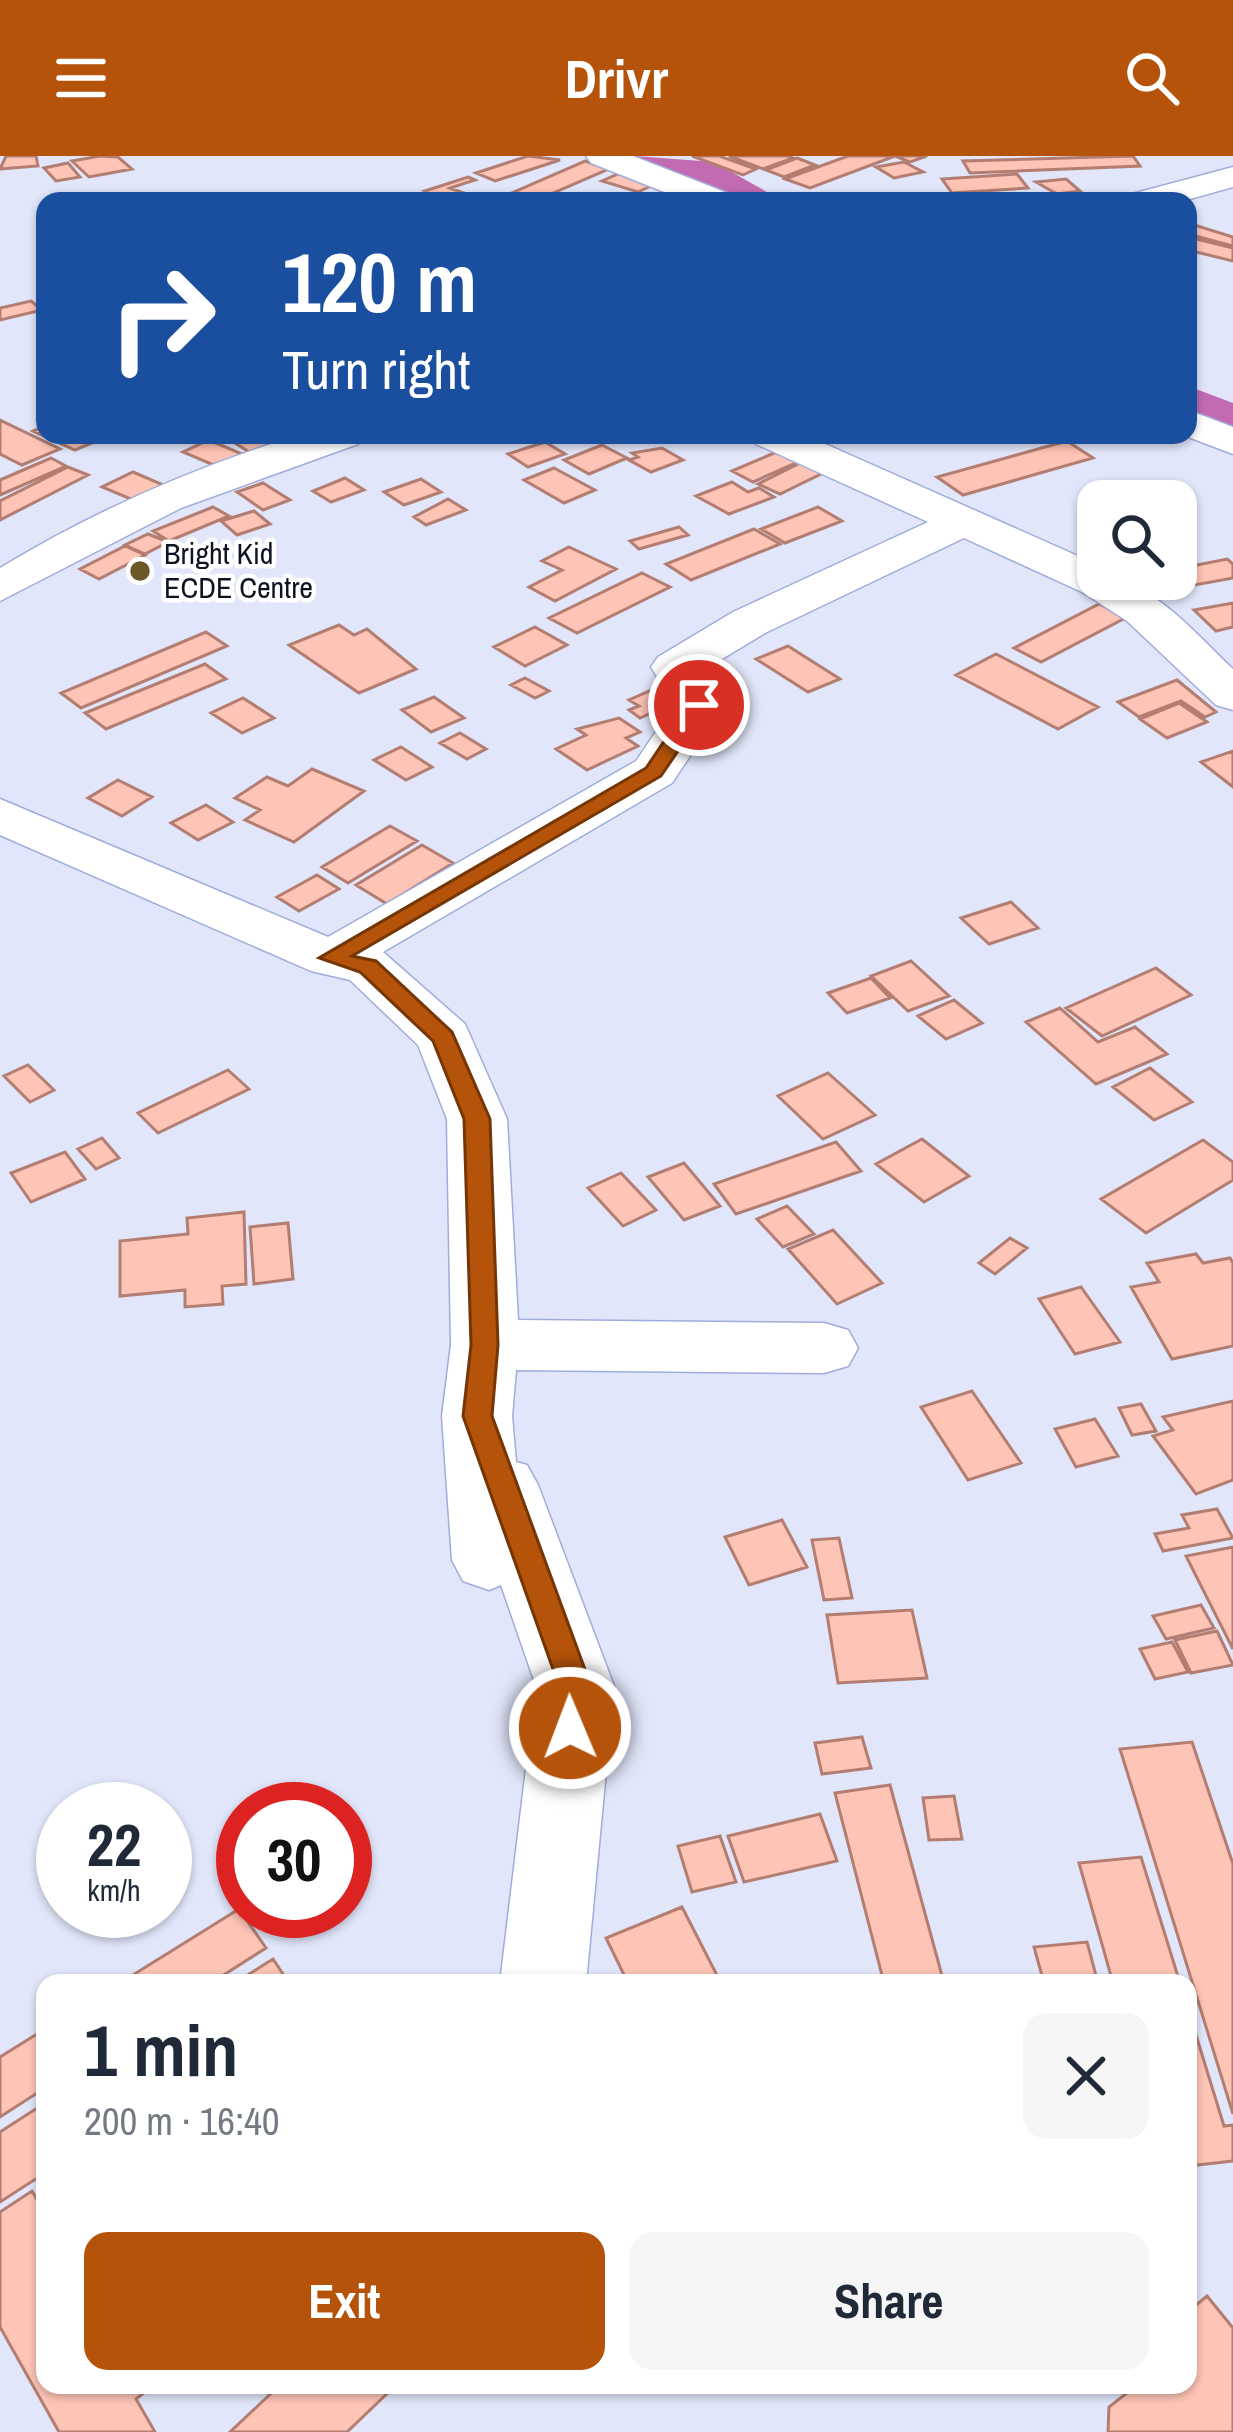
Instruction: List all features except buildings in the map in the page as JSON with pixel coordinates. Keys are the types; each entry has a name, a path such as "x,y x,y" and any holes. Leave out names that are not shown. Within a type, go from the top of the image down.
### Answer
{"street":[{"path":"603,156 695,192"},
{"path":"1177,192 1233,177"},
{"path":"1197,426 1233,442"},
{"path":"0,587 172,496 311,444"},
{"path":"790,444 1100,583 1144,611 1233,695"},
{"path":"331,958 654,772 699,705 675,667 750,622 961,523"},
{"path":"0,815 98,864 184,894 331,958 368,966 444,1037 477,1119 489,1560"},
{"path":"481,1380 824,1348"},
{"path":"481,1380 575,1686 544,1974"}],"waterway":[{"path":"652,156 702,169 748,192"},
{"path":"1197,402 1233,418"}],"place":[{"name":"Bright Kid ECDE Centre","path":"140,571"}],"route":[{"path":"570,1728 575,1686 477,1416 484,1345 477,1119 444,1037 368,966 331,958 654,772 699,705"}]}
